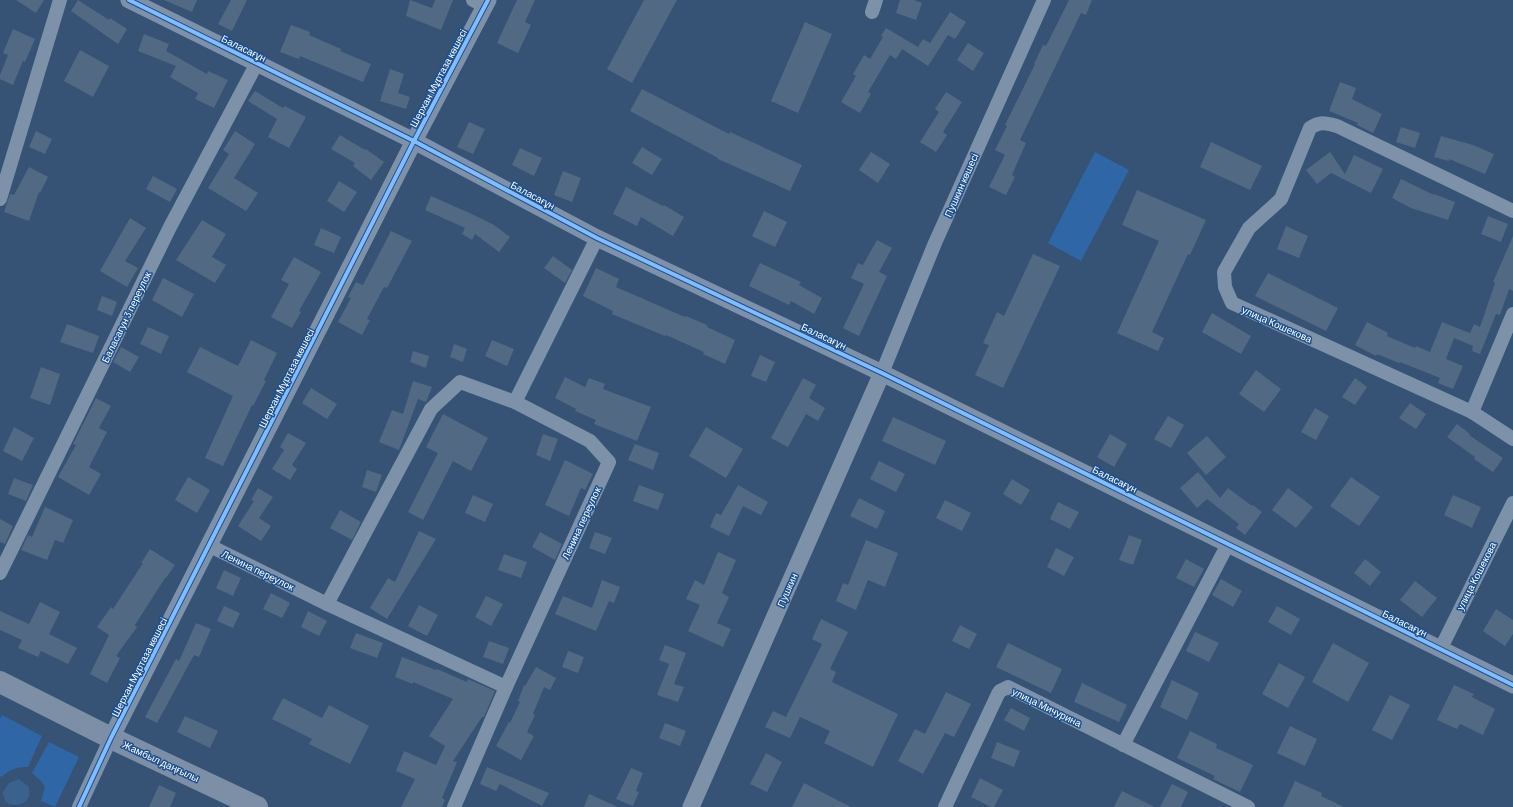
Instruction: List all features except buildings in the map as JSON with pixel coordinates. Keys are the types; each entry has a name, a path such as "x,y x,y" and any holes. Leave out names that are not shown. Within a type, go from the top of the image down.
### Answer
{"main road":[{"name":"Жамбыл даңғылы","path":"0,682 111,738 257,807"}],"street":[{"path":"0,199 60,0"},
{"name":"Баласағұн","path":"129,0 414,141 597,238 882,373 1513,685"},
{"name":"Пушкин көшесі","path":"882,373 935,243 1044,0"},
{"name":"Шерхан Мұртаза көшесі","path":"79,807 111,738 210,546 414,141 482,2"},
{"name":"Баласагун 3 переулок","path":"0,573 170,227 257,63"},
{"name":"улица Кошекова","path":"1513,211 1337,126 1326,122 1318,123 1310,128 1281,199 1249,228 1224,272 1225,287 1232,303 1472,412 1513,439"},
{"path":"515,402 597,238"},
{"path":"1472,412 1513,314"},
{"name":"Пушкин","path":"692,807 882,373"},
{"name":"Ленина переулок","path":"327,604 431,409 460,382 515,402 590,441 609,462 506,687 454,807"},
{"name":"улица Кошекова","path":"1440,650 1513,503"},
{"path":"1123,745 1228,544"},
{"name":"Ленина переулок","path":"210,546 327,604 506,687"},
{"name":"улица Мичурина","path":"945,807 998,694 1003,689 1008,687 1248,807"}],"shaded area":[{"path":"1095,152 1129,170 1081,261 1048,243"},
{"path":"2,715 42,736 28,767 14,769 2,777 0,776 0,719"},
{"path":"49,742 79,757 55,807 41,801 45,787 32,773"},
{"path":"19,779 29,787 29,796 22,804 9,804 6,802 2,793 9,783"}],"cycle path":[{"path":"129,0 414,141 597,238 882,373 1513,685"},
{"path":"79,807 111,738 414,141 488,0"}]}
